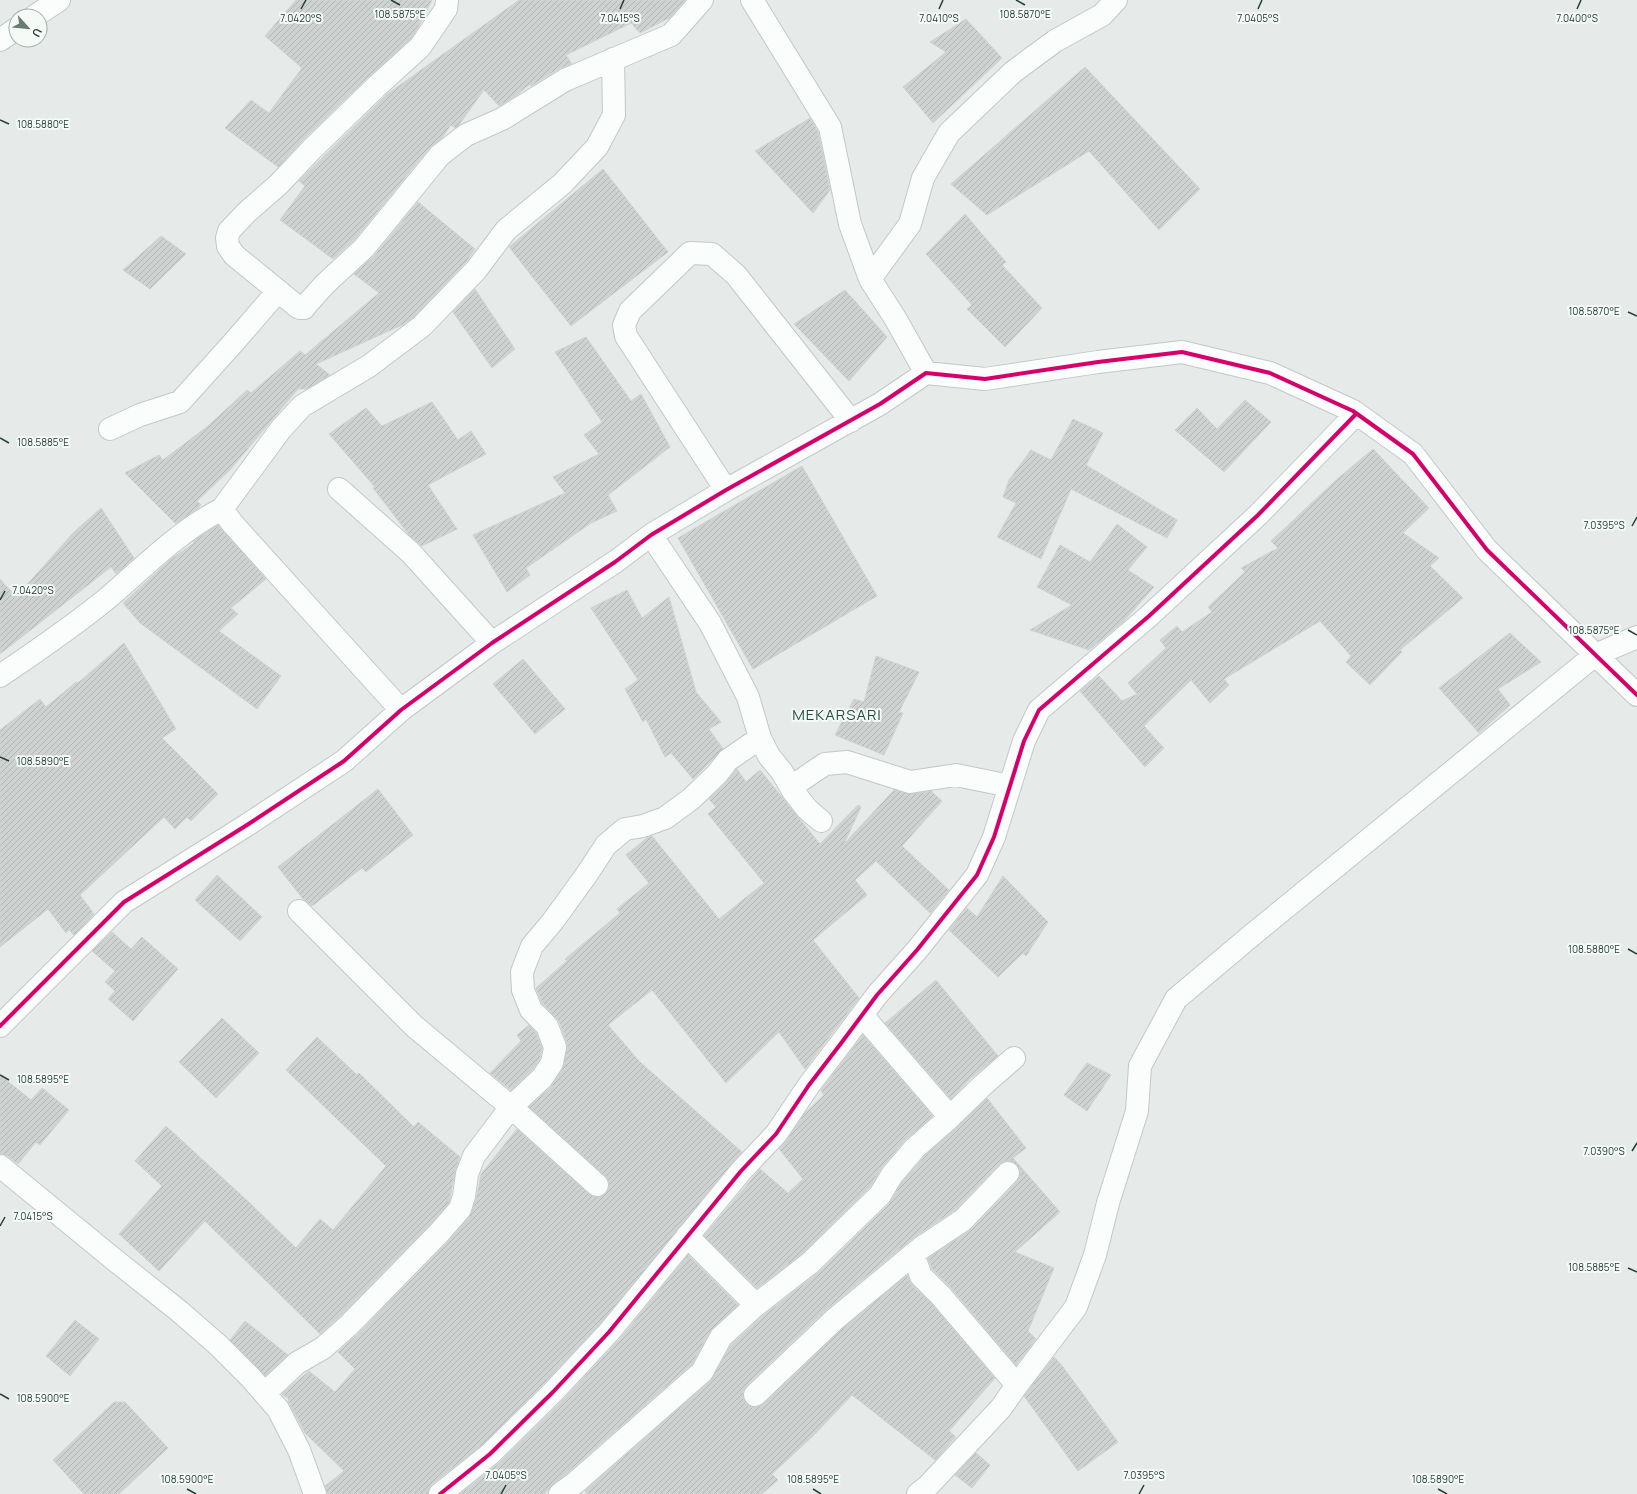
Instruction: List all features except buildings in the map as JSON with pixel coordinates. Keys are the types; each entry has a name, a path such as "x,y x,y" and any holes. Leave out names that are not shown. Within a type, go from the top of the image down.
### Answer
{"street":[{"path":"47,8 59,0"},
{"path":"447,0 446,9 420,47 377,86 311,150 279,184 247,212 229,231 227,238 228,246 234,255 298,308 304,308 325,284 364,248 440,155 466,135 502,119 565,80 671,35 702,0"},
{"path":"752,0 830,127 850,224 870,279 895,318 926,373"},
{"path":"870,279 910,224 923,178 949,133 1013,72 1055,41 1102,15 1116,0"},
{"path":"0,676 34,653 100,604 179,535 207,516 222,508 281,429 302,406 369,366 422,326 476,270 506,230 562,184 597,147 614,115 613,59"},
{"path":"726,490 626,336 624,325 630,311 690,253 712,254 736,275 851,421"},
{"path":"110,429 140,415 180,402 278,291"},
{"path":"0,1026 124,902 247,825 344,761 401,710 492,643 615,562 651,534 726,490 851,421 880,404 926,373 985,380 1098,362 1182,352 1270,373 1356,414 1413,454 1487,550 1637,695"},
{"path":"440,1494 490,1454 553,1392 609,1332 741,1171 776,1134 809,1085 862,1016 876,995 917,950 977,875 994,837 1024,742 1039,710 1149,616 1258,515 1356,414"},
{"path":"339,489 411,553 492,643"},
{"path":"222,508 232,523 401,710"},
{"path":"651,534 710,623 748,697 760,738 769,756 782,772 807,809 821,821"},
{"path":"918,1494 927,1487 1001,1408 1017,1384 1076,1307 1095,1255 1108,1203 1137,1111 1140,1066 1176,999 1252,934 1595,655 1637,637"},
{"path":"265,1393 297,1363 323,1348 349,1325 439,1233 460,1209 464,1196 467,1174 474,1156 511,1107 542,1078 552,1063 555,1047 547,1026 531,1010 523,990 522,972 532,946 553,921 588,874 606,845 625,830 643,826 665,818 691,798 717,774 728,760 760,738"},
{"path":"791,787 825,764 847,762 910,782 956,775 1010,786"},
{"path":"299,911 414,1026 511,1107 597,1185"},
{"path":"862,1016 950,1117"},
{"path":"560,1494 702,1372 721,1337 756,1305 810,1263 880,1195 892,1175 915,1148 1014,1058"},
{"path":"0,1166 116,1261 179,1310 218,1345 265,1393 278,1409 299,1450 315,1494"},
{"path":"755,1395 835,1318 913,1254 963,1220 1008,1173"},
{"path":"687,1236 756,1305"},
{"path":"913,1254 920,1276 941,1296 1017,1384"}],"cycle path":[{"path":"0,1026 124,902 247,825 344,761 401,710 492,643 615,562 651,535 726,490 880,404 926,373 985,379 1098,362 1182,352 1270,373 1353,411 1413,454 1487,550 1637,695"},
{"path":"440,1494 490,1454 553,1392 609,1332 741,1171 776,1134 809,1085 877,995 917,950 977,875 994,837 1024,741 1039,710 1149,616 1258,515 1356,414"}],"district":[{"name":"MEKARSARI","path":"837,715"}]}
